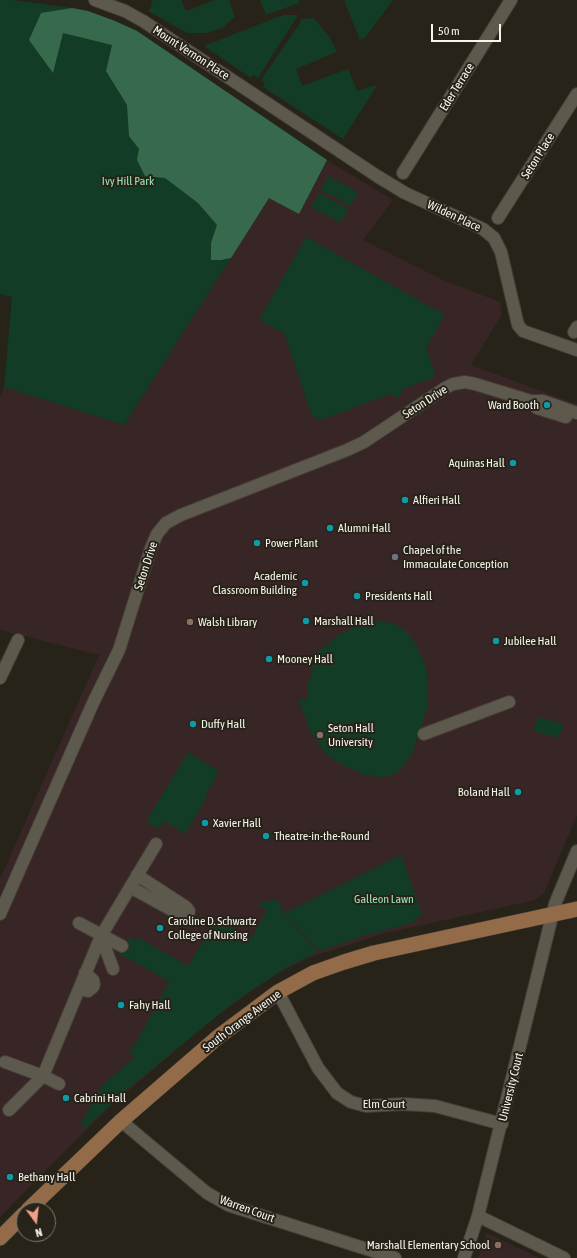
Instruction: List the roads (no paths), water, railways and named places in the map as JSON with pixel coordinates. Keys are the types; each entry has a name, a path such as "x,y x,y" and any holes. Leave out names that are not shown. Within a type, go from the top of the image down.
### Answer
{"main road":[{"name":"South Orange Avenue","path":"36,1202 102,1138 218,1037 278,992 313,973 374,953 577,909"},
{"path":"0,1238 16,1222"}],"street":[{"name":"Mount Vernon Place","path":"95,0 126,11 143,21 282,113"},
{"name":"Eder Terrace","path":"403,173 511,0"},
{"name":"Seton Place","path":"498,218 577,94"},
{"name":"Wilden Place","path":"282,113 399,189 483,229 494,238 501,252 518,325 523,331 577,350"},
{"name":"Seton Drive","path":"0,914 93,703 119,650 151,548 161,528 166,523 181,514 347,450 364,442 453,384 464,382 475,384 531,401 543,401 577,413"},
{"name":"Seton Drive","path":"531,401 537,408 572,419 577,418"},
{"path":"0,678 18,640"},
{"path":"424,734 509,702"},
{"path":"10,1110 43,1076 101,936 156,844"},
{"name":"University Court","path":"464,1258 478,1216 502,1124 555,904 577,851"},
{"path":"130,887 184,916 188,914 189,911 186,907 137,875"},
{"path":"79,923 122,946"},
{"path":"101,936 113,969"},
{"name":"Elm Court","path":"278,992 318,1068 337,1093 351,1102 366,1106 403,1104 435,1106 502,1124"},
{"path":"5,1062 43,1076 59,1084"},
{"name":"Warren Court","path":"121,1121 207,1192 228,1205 395,1258"},
{"path":"478,1216 564,1258"}],"place":[{"name":"Ward Booth","path":"547,405"},
{"name":"Aquinas Hall","path":"513,463"},
{"name":"Alfieri Hall","path":"405,500"},
{"name":"Alumni Hall","path":"330,528"},
{"name":"Power Plant","path":"257,543"},
{"name":"Chapel of the Immaculate Conception","path":"395,557"},
{"name":"Academic Classroom Building","path":"305,583"},
{"name":"Presidents Hall","path":"357,596"},
{"name":"Marshall Hall","path":"306,621"},
{"name":"Walsh Library","path":"190,622"},
{"name":"Jubilee Hall","path":"496,641"},
{"name":"Mooney Hall","path":"269,659"},
{"name":"Duffy Hall","path":"193,724"},
{"name":"Seton Hall University","path":"320,735"},
{"name":"Boland Hall","path":"518,792"},
{"name":"Xavier Hall","path":"205,823"},
{"name":"Theatre-in-the-Round","path":"266,836"},
{"name":"Caroline D. Schwartz College of Nursing","path":"160,928"},
{"name":"Fahy Hall","path":"121,1005"},
{"name":"Cabrini Hall","path":"66,1098"},
{"name":"Bethany Hall","path":"10,1177"},
{"name":"Marshall Elementary School","path":"498,1245"}],"park label":[{"name":"Ivy Hill Park","path":"128,181"},
{"name":"Galleon Lawn","path":"384,899"}]}
